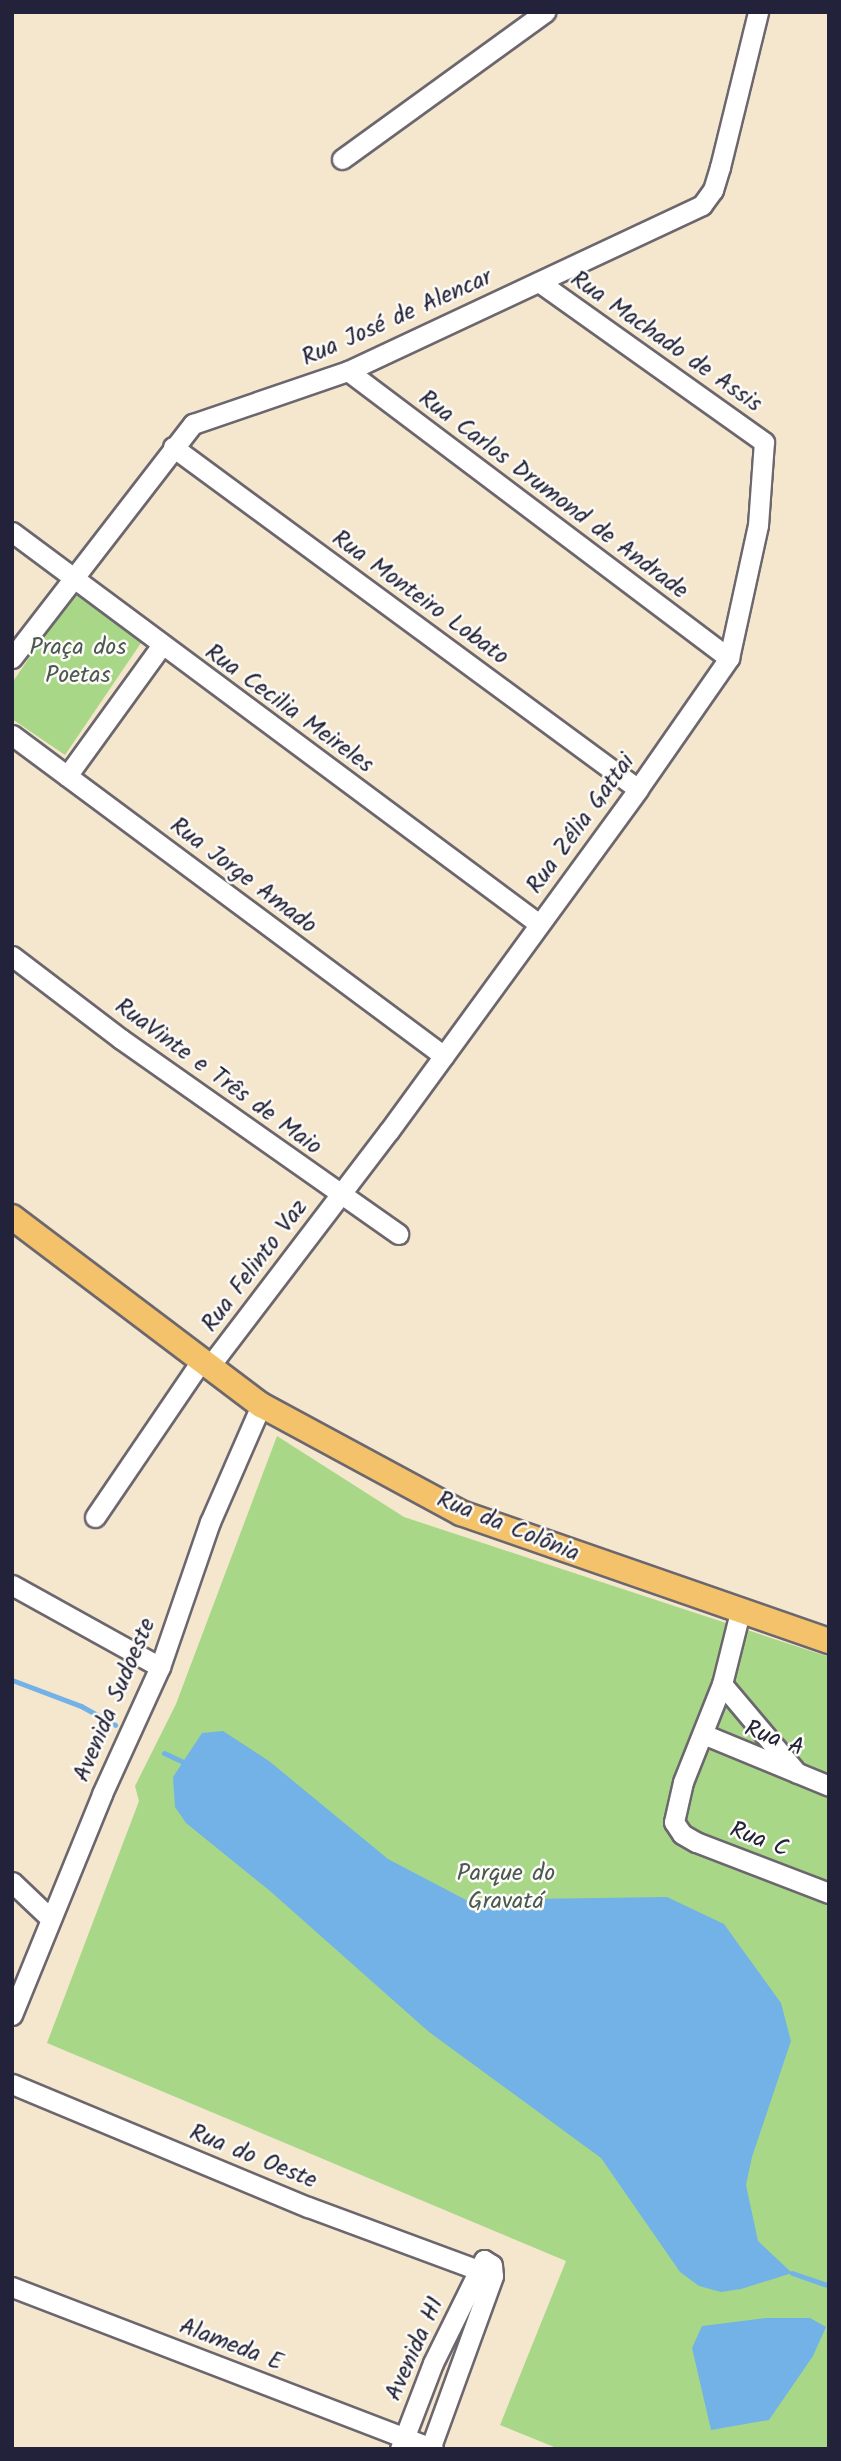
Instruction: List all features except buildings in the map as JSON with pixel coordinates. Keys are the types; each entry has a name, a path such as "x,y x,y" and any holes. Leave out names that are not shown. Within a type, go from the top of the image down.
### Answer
{"main road":[{"name":"Rua da Colônia","path":"12,1217 261,1405 461,1513 829,1641"}],"street":[{"path":"342,159 545,12"},
{"name":"Rua José de Alencar","path":"12,659 192,424 348,371 702,205 713,190 720,167 758,12"},
{"name":"Rua Machado de Assis","path":"538,282 764,442"},
{"name":"Rua Carlos Drumond de Andrade","path":"348,371 729,657"},
{"name":"Rua Zélia Gattai","path":"340,1194 638,789 729,657 758,525 764,442"},
{"name":"Rua Monteiro Lobato","path":"173,447 638,789"},
{"name":"Rua Cecilia Meireles","path":"12,532 539,924"},
{"path":"67,776 162,645"},
{"name":"Rua Jorge Amado","path":"12,736 444,1056"},
{"name":"RuaVinte e Três de Maio","path":"12,956 121,1039 398,1234"},
{"name":"Rua Felinto Vaz","path":"95,1517 205,1364 340,1194"},
{"name":"Avenida Sudoeste","path":"12,2015 102,1794 160,1667 211,1522 261,1405"},
{"path":"12,1586 160,1667"},
{"path":"703,1734 722,1684 740,1612"},
{"path":"722,1684 797,1774"},
{"name":"Rua A","path":"703,1734 829,1786"},
{"name":"Rua C","path":"703,1734 674,1815 676,1827 696,1842 829,1893"},
{"path":"12,1882 50,1918"},
{"name":"Rua do Oeste","path":"12,2084 308,2207 485,2268"},
{"name":"Avenida H1","path":"401,2444 433,2363 485,2268 493,2276 431,2448"},
{"name":"Alameda E","path":"12,2287 401,2444 431,2448"}],"green space":[{"name":"Praça dos Poetas","path":"73,593 143,640 65,755 12,719 12,683"},
{"name":"Parque do Gravatá","path":"277,1436 404,1517 829,1657 829,2449 559,2449 500,2425 566,2261 47,2043 139,1801 135,1786 176,1704"}],"water":[{"path":"223,1731 269,1761 388,1859 466,1900 667,1897 724,1924 781,2003 791,2041 752,2157 746,2185 758,2241 792,2273 741,2289 721,2292 699,2286 680,2272 601,2158 429,2032 270,1891 186,1823 175,1807 173,1777 202,1733"},
{"path":"767,2318 810,2318 826,2327 813,2356 769,2420 711,2430 692,2348 702,2326"}],"waterway":[{"path":"12,1680 81,1706 115,1725"},
{"path":"164,1753 181,1761"},
{"path":"792,2273 829,2286"}]}
